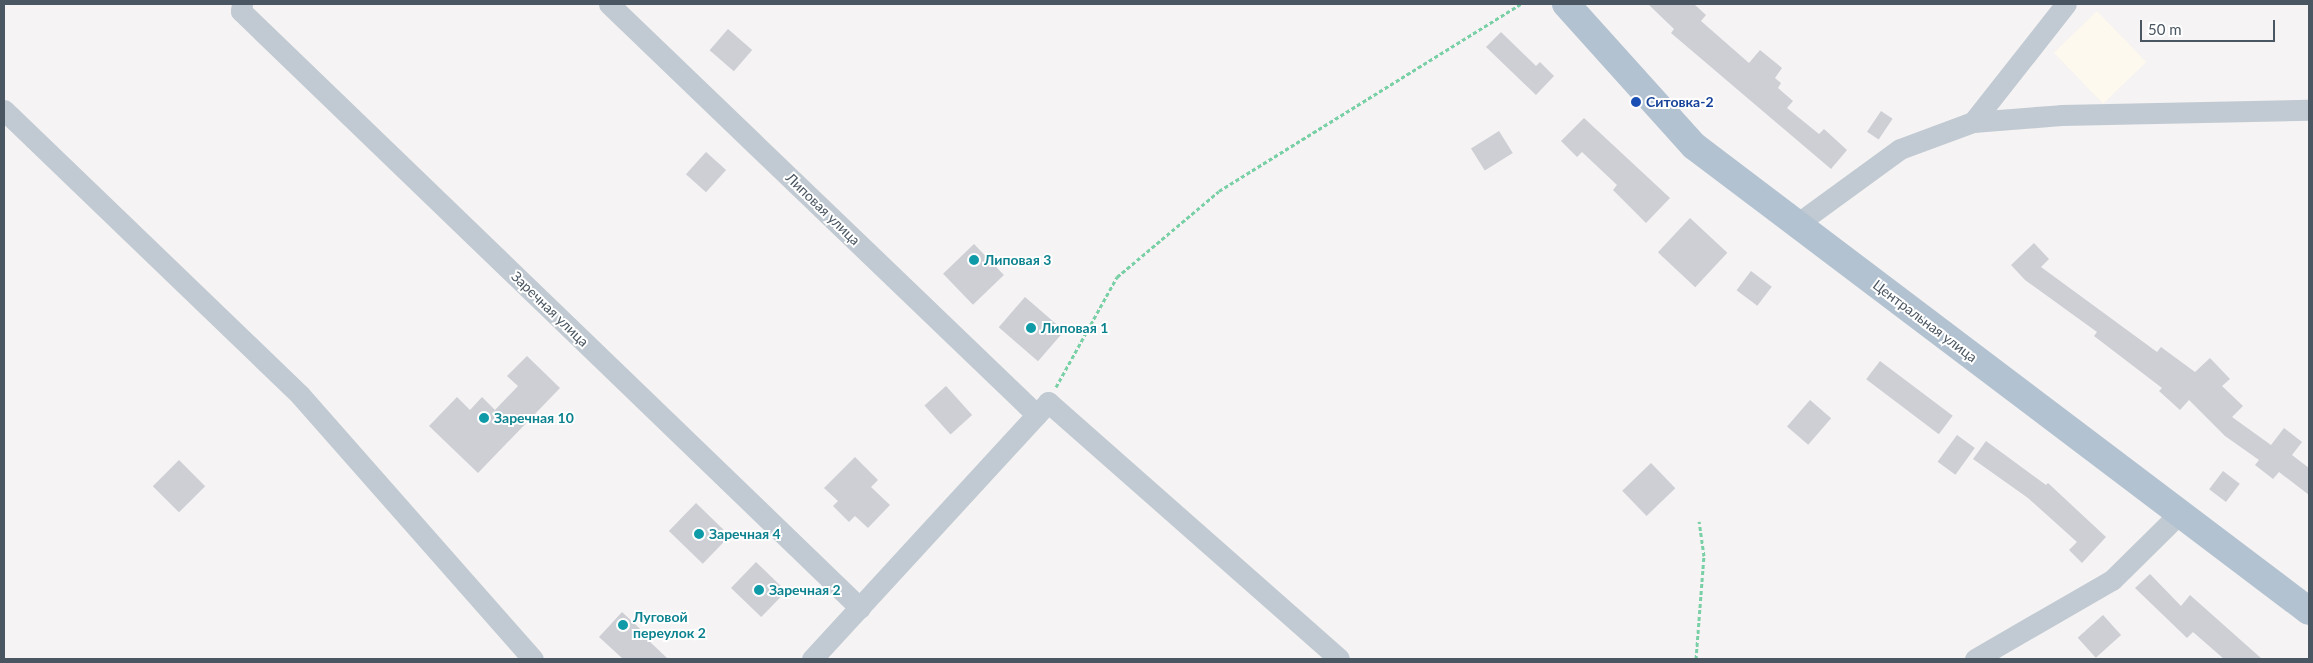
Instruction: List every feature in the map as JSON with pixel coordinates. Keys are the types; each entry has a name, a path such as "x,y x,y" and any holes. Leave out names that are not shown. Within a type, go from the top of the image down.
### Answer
{"main road":[{"name":"Центральная улица","path":"1566,4 1694,146 2309,611"}],"street":[{"name":"Липовая улица","path":"609,4 1042,408 1339,659"},
{"path":"1973,122 2066,4"},
{"name":"Заречная улица","path":"241,7 860,608"},
{"path":"4,110 300,395 533,659"},
{"path":"1798,224 1900,150 1973,122 2061,114 2309,110"},
{"path":"812,659 1042,408"},
{"path":"1974,659 2112,580 2180,513"}],"path":[{"path":"1042,408 1117,277 1219,191 1521,4"},
{"path":"1696,659 1704,556 1699,521"}],"shaded area":[{"path":"2097,11 2146,62 2103,104 2054,53"}],"building":[{"path":"1648,4 1694,4 1706,15 1701,21 1749,63 1760,50 1782,68 1775,78 1781,83 1778,88 1793,101 1787,108 1819,134 1824,129 1847,150 1831,169 1671,33 1674,29"},
{"path":"728,29 752,50 734,71 710,50"},
{"path":"1501,32 1536,66 1540,62 1554,76 1536,95 1486,47"},
{"path":"1881,111 1893,119 1879,140 1867,132"},
{"path":"1584,118 1670,198 1646,223 1613,190 1617,185 1582,152 1577,157 1561,141"},
{"path":"1499,131 1513,153 1485,171 1471,148"},
{"path":"706,152 726,170 706,192 686,174"},
{"path":"1690,218 1727,253 1695,287 1658,252"},
{"path":"2034,243 2049,259 2041,267 2157,352 2161,347 2195,372 2210,358 2230,379 2222,386 2243,406 2232,417 2271,445 2284,428 2302,442 2292,455 2309,468 2309,495 2279,472 2273,479 2255,465 2259,460 2225,436 2189,400 2180,410 2159,391 2162,388 2094,336 2097,332 2025,280 2011,265"},
{"name":"Липовая 3","path":"974,244 1004,275 973,305 943,274"},
{"path":"1751,271 1772,287 1757,306 1737,290"},
{"name":"Липовая 1","path":"1025,297 1064,331 1038,361 999,327"},
{"name":"Заречная 10","path":"527,356 560,388 478,473 429,426 457,397 470,410 482,397 495,410 518,386 507,376"},
{"path":"1880,361 1953,416 1939,434 1866,379"},
{"path":"946,386 972,415 951,434 924,405"},
{"path":"1810,400 1831,418 1808,445 1787,426"},
{"path":"1957,435 1975,448 1955,475 1938,462"},
{"path":"1986,441 2046,485 2048,483 2106,537 2082,563 2069,550 2077,542 2028,498 1973,459"},
{"path":"855,457 878,480 871,487 890,505 868,528 855,516 849,522 833,506 838,501 824,488"},
{"path":"179,460 205,486 179,512 153,486"},
{"path":"1651,463 1675,488 1647,516 1622,491"},
{"path":"2223,471 2240,484 2226,502 2209,489"},
{"name":"Заречная 4","path":"696,503 730,536 703,564 669,531"},
{"name":"Заречная 2","path":"756,562 786,591 761,617 731,588"},
{"path":"2150,574 2181,606 2190,595 2262,659 2224,659 2193,632 2187,638 2135,588"},
{"name":"Луговой переулок 2","path":"622,612 650,638 648,640 668,659 623,659 599,637"},
{"path":"2103,615 2121,635 2096,658 2078,638"}],"place":[{"name":"Ситовка-2","path":"1636,102"},
{"name":"Липовая 3","path":"974,260"},
{"name":"Липовая 1","path":"1031,328"},
{"name":"Заречная 10","path":"484,418"},
{"name":"Заречная 4","path":"699,534"},
{"name":"Заречная 2","path":"759,590"},
{"name":"Луговой переулок 2","path":"623,625"}]}
